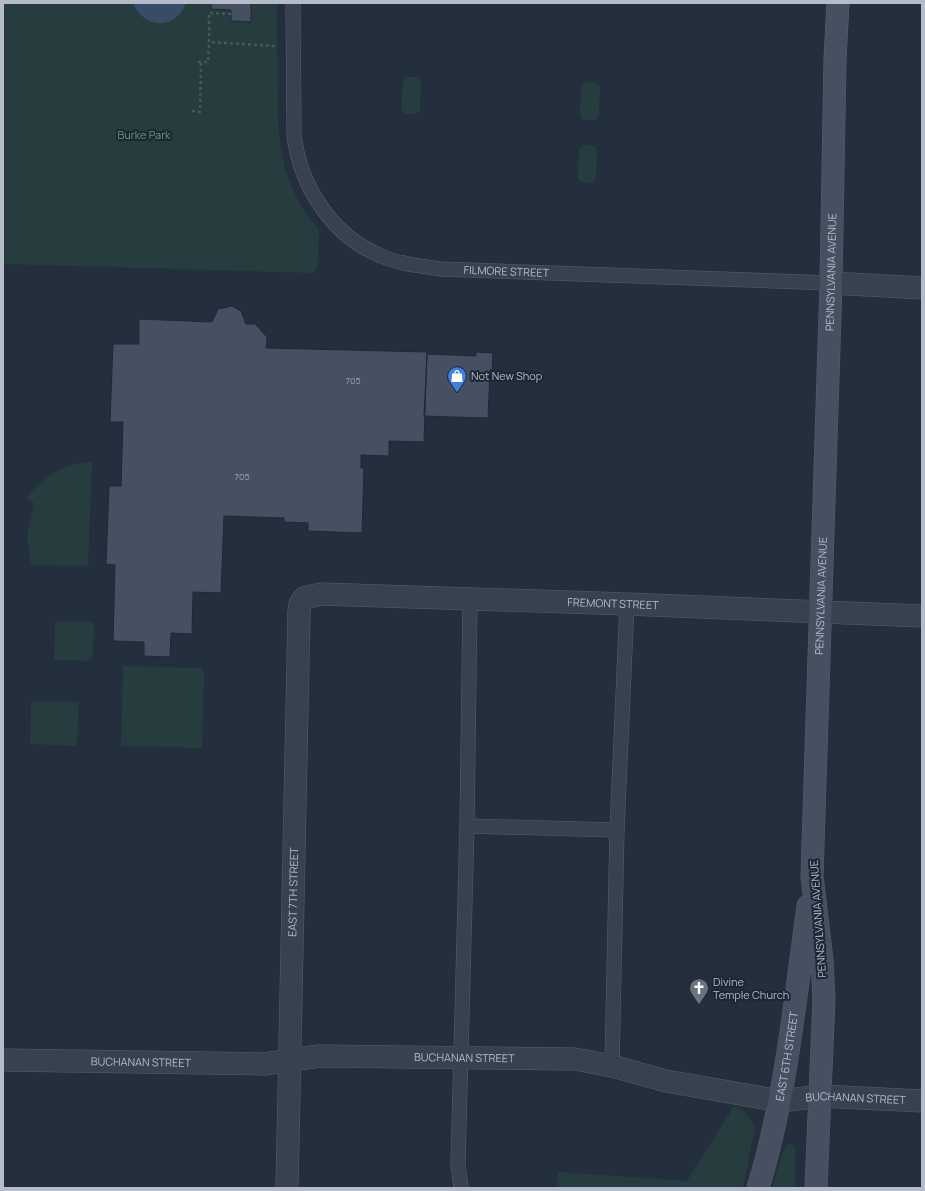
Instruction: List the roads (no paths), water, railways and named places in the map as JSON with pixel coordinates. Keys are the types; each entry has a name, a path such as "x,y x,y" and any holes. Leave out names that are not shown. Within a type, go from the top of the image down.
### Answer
{"main road":[{"name":"PENNSYLVANIA AVENUE","path":"816,1188 824,999 822,960 812,876 830,283 835,59 838,3"},
{"name":"EAST 6TH STREET","path":"758,1188 769,1153 780,1101 812,876"}],"street":[{"name":"FILMORE STREET","path":"830,283 922,288"},
{"name":"FREMONT STREET","path":"304,598 321,594 627,604 922,616"},
{"name":"EAST 7TH STREET","path":"287,1188 299,612 304,598"},
{"name":"BUCHANAN STREET","path":"3,1060 265,1064 319,1056 575,1059 612,1066 666,1081 780,1101 821,1096 922,1101"}],"lane":[{"name":"FILMORE STREET","path":"292,3 294,135 296,152 302,170 312,192 338,228 358,244 381,256 414,265 440,269 830,283"},
{"path":"461,1188 458,1164 467,826 470,599"},
{"path":"612,1066 617,830 627,604"},
{"path":"467,826 617,830"}],"water":[{"path":"133,3 186,3 181,12 175,18 168,22 160,23 152,22 145,18 138,12"}],"place":[{"name":"Not New Shop","path":"457,393"},
{"name":"Divine Temple Church","path":"699,1005"}],"park label":[{"name":"Burke Park","path":"144,135"}]}
